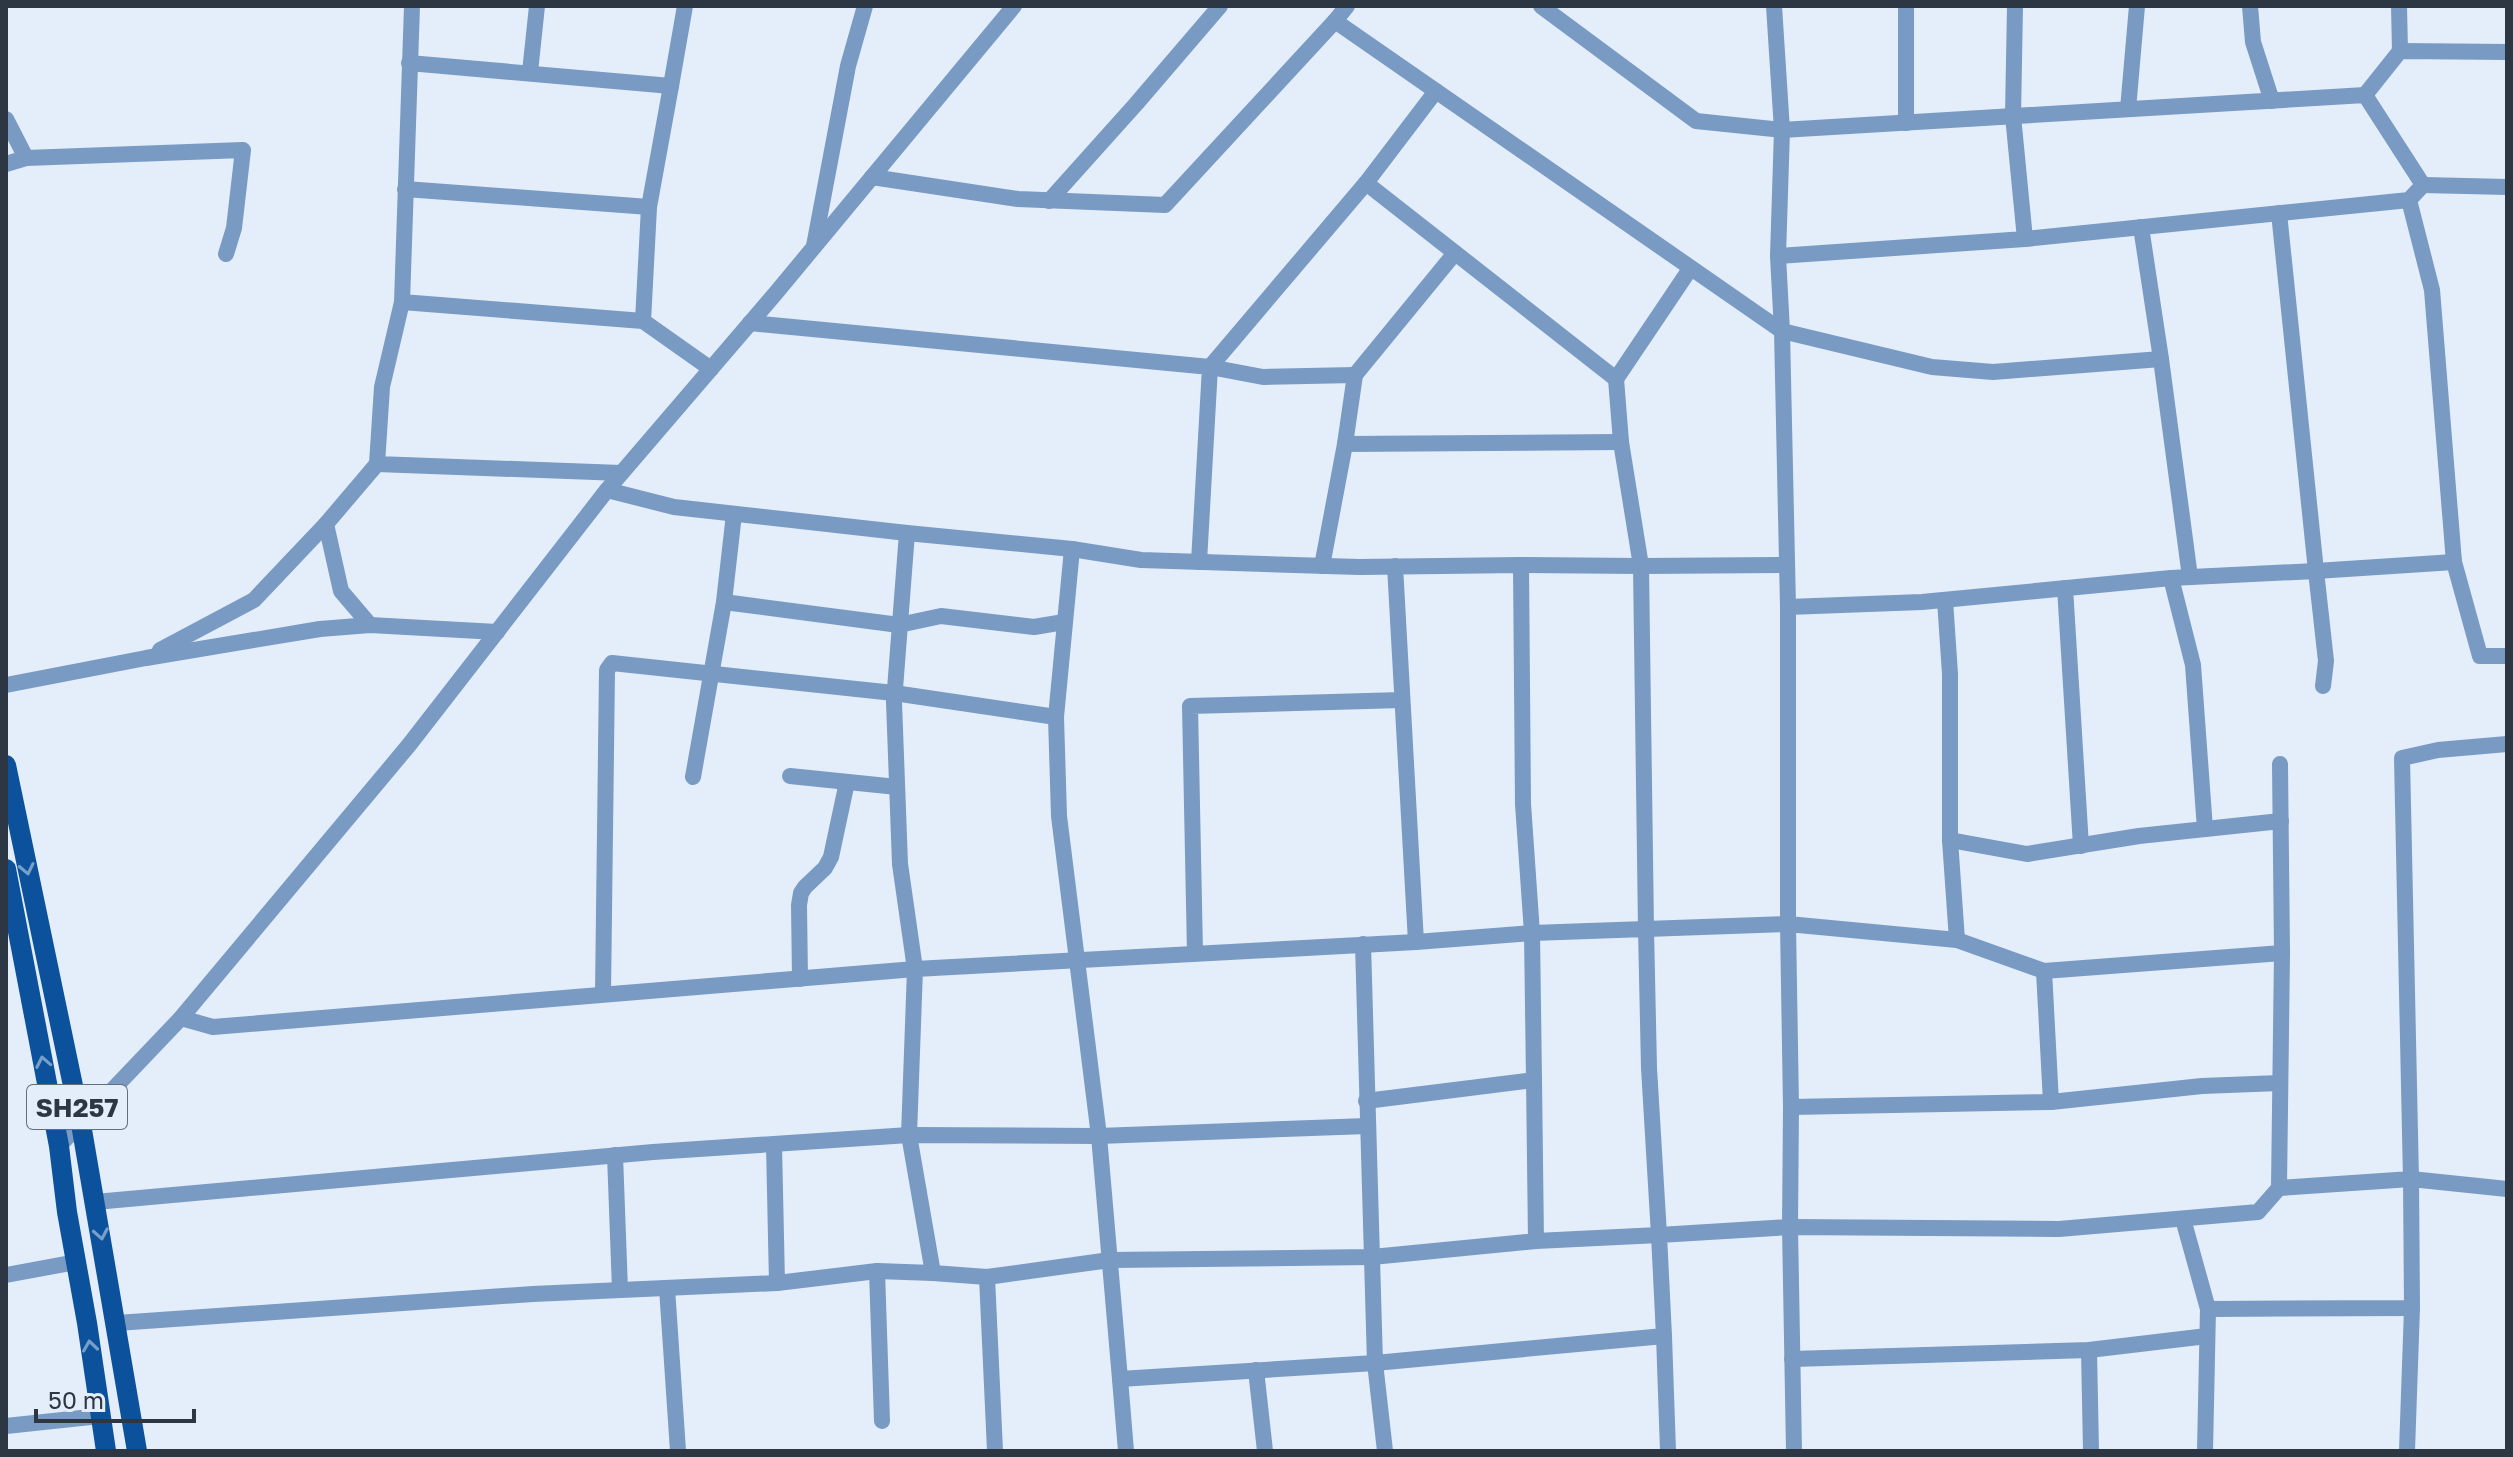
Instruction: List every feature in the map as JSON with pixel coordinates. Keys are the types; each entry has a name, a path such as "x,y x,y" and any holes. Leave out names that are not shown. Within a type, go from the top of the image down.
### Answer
{"main road":[{"name":"SH257","path":"6,765 81,1124 137,1451"},
{"name":"SH257","path":"6,869 10,908 59,1146 106,1451"}],"street":[{"path":"146,658 254,600 326,524 377,464 382,387 402,302 412,6"},
{"path":"530,72 537,6"},
{"path":"643,321 649,207 685,6"},
{"path":"813,247 848,66 865,6"},
{"path":"59,1146 181,1018 409,745 607,490 1014,6"},
{"path":"1049,201 1220,6"},
{"path":"872,177 1018,199 1165,205 1347,6"},
{"path":"1541,6 1696,121 1782,130 2365,95 2400,51 2399,6"},
{"path":"1774,6 1782,130 1778,256 1788,607 1790,1227 1794,1451"},
{"path":"1906,6 1906,123"},
{"path":"2015,6 2013,116 2025,239"},
{"path":"2128,109 2137,6"},
{"path":"2250,6 2253,42 2272,101"},
{"path":"1335,21 1782,331 1932,367 1993,372 2161,359"},
{"path":"2400,51 2507,52"},
{"path":"409,63 671,86"},
{"path":"1199,562 1210,367 1366,183 1436,91"},
{"path":"2365,95 2423,185"},
{"path":"6,119 26,158"},
{"path":"6,164 26,158 243,150 234,228 226,254"},
{"path":"1366,183 1616,379"},
{"path":"1778,256 2025,239 2409,200 2423,185 2507,187"},
{"path":"405,189 649,207"},
{"path":"2409,200 2432,290 2454,562 2480,656 2507,656"},
{"path":"2279,213 2326,661 2323,686"},
{"path":"2141,227 2190,577"},
{"path":"1322,566 1355,375 1455,253"},
{"path":"1668,1451 1649,1068 1641,566 1621,442 1616,379 1690,269"},
{"path":"402,302 643,321 711,369"},
{"path":"750,323 1210,367 1263,377 1355,375"},
{"path":"1345,444 1621,442"},
{"path":"377,464 621,473"},
{"path":"607,490 674,507 1072,549 1141,560 1322,566 1787,565"},
{"path":"693,777 724,602 734,514"},
{"path":"326,524 341,591 370,625"},
{"path":"907,533 894,693 900,864 915,969 909,1135 933,1273"},
{"path":"1072,549 1056,717 1059,816 1099,1136 1126,1451"},
{"path":"1788,607 1945,600 2171,578 2454,562"},
{"path":"1521,565 1523,804 1532,933 1536,1241"},
{"path":"1395,566 1416,942"},
{"path":"2171,578 2193,665 2205,829"},
{"path":"2065,588 2081,846"},
{"path":"1945,600 1950,674 1950,840 1957,940"},
{"path":"724,602 899,625 941,616 1034,627 1064,622"},
{"path":"6,685 320,629 370,625 497,632"},
{"path":"603,994 607,670 612,663 894,693 1056,717"},
{"path":"1195,953 1190,706 1402,700"},
{"path":"2407,1451 2412,1308 2402,758 2438,750 2507,744"},
{"path":"117,1323 517,1295 777,1283 877,1271 987,1277 1110,1260 1372,1257 1536,1241 1790,1227 2059,1229 2258,1212 2279,1188 2282,953 2280,764"},
{"path":"790,776 897,787"},
{"path":"800,979 801,893 831,857 847,782"},
{"path":"1950,840 2027,854 2281,821"},
{"path":"181,1018 213,1027 915,969 1532,933 1788,924 1957,940 2044,971 2282,953"},
{"path":"1363,944 1375,1363 1385,1451"},
{"path":"2044,971 2051,1102"},
{"path":"1366,1101 1534,1080"},
{"path":"1791,1107 2051,1102 2202,1086 2280,1083"},
{"path":"95,1202 615,1155 909,1135 1099,1136 1367,1126"},
{"path":"774,1145 777,1283"},
{"path":"615,1155 620,1290"},
{"path":"2279,1188 2411,1179 2507,1189"},
{"path":"2183,1219 2208,1309 2205,1451"},
{"path":"6,1275 76,1262"},
{"path":"877,1271 882,1421"},
{"path":"987,1277 995,1451"},
{"path":"667,1288 678,1451"},
{"path":"2208,1309 2412,1308"},
{"path":"1120,1379 1375,1363 1664,1336"},
{"path":"1792,1359 2089,1350 2207,1336"},
{"path":"2089,1350 2091,1451"},
{"path":"1256,1370 1265,1451"},
{"path":"6,1426 100,1416"}]}
